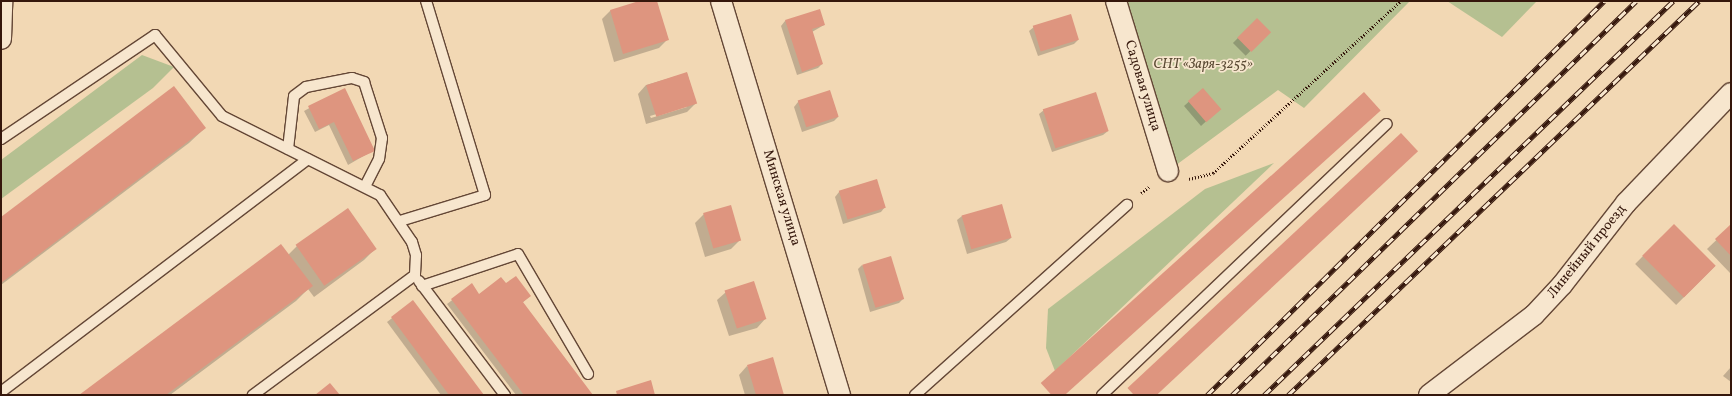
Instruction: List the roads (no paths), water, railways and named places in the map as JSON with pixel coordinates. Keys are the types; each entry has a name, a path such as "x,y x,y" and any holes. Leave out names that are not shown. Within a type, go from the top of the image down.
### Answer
{"street":[{"path":"1,38 2,1"},
{"name":"Минская улица","path":"721,1 840,395"},
{"name":"Садовая улица","path":"1116,1 1168,171"},
{"name":"Линейный проезд","path":"1429,395 1534,315 1562,285 1626,203 1731,93"}],"lane":[{"path":"400,221 485,194 426,1"},
{"path":"1,139 155,35 222,116 380,195 400,221 416,255 415,275 505,395"},
{"path":"288,149 294,96 306,87 352,78 364,82 382,138 379,159 365,187"},
{"path":"1102,395 1388,124"},
{"path":"1,392 308,159"},
{"path":"915,395 1127,205"},
{"path":"422,286 518,254 588,374"},
{"path":"253,395 415,275"}],"railway":[{"path":"1207,395 1604,1"},
{"path":"1232,395 1636,1"},
{"path":"1264,395 1673,1"},
{"path":"1288,395 1699,1"}],"park label":[{"name":"СНТ «Заря-3255»","path":"1203,65"}]}
